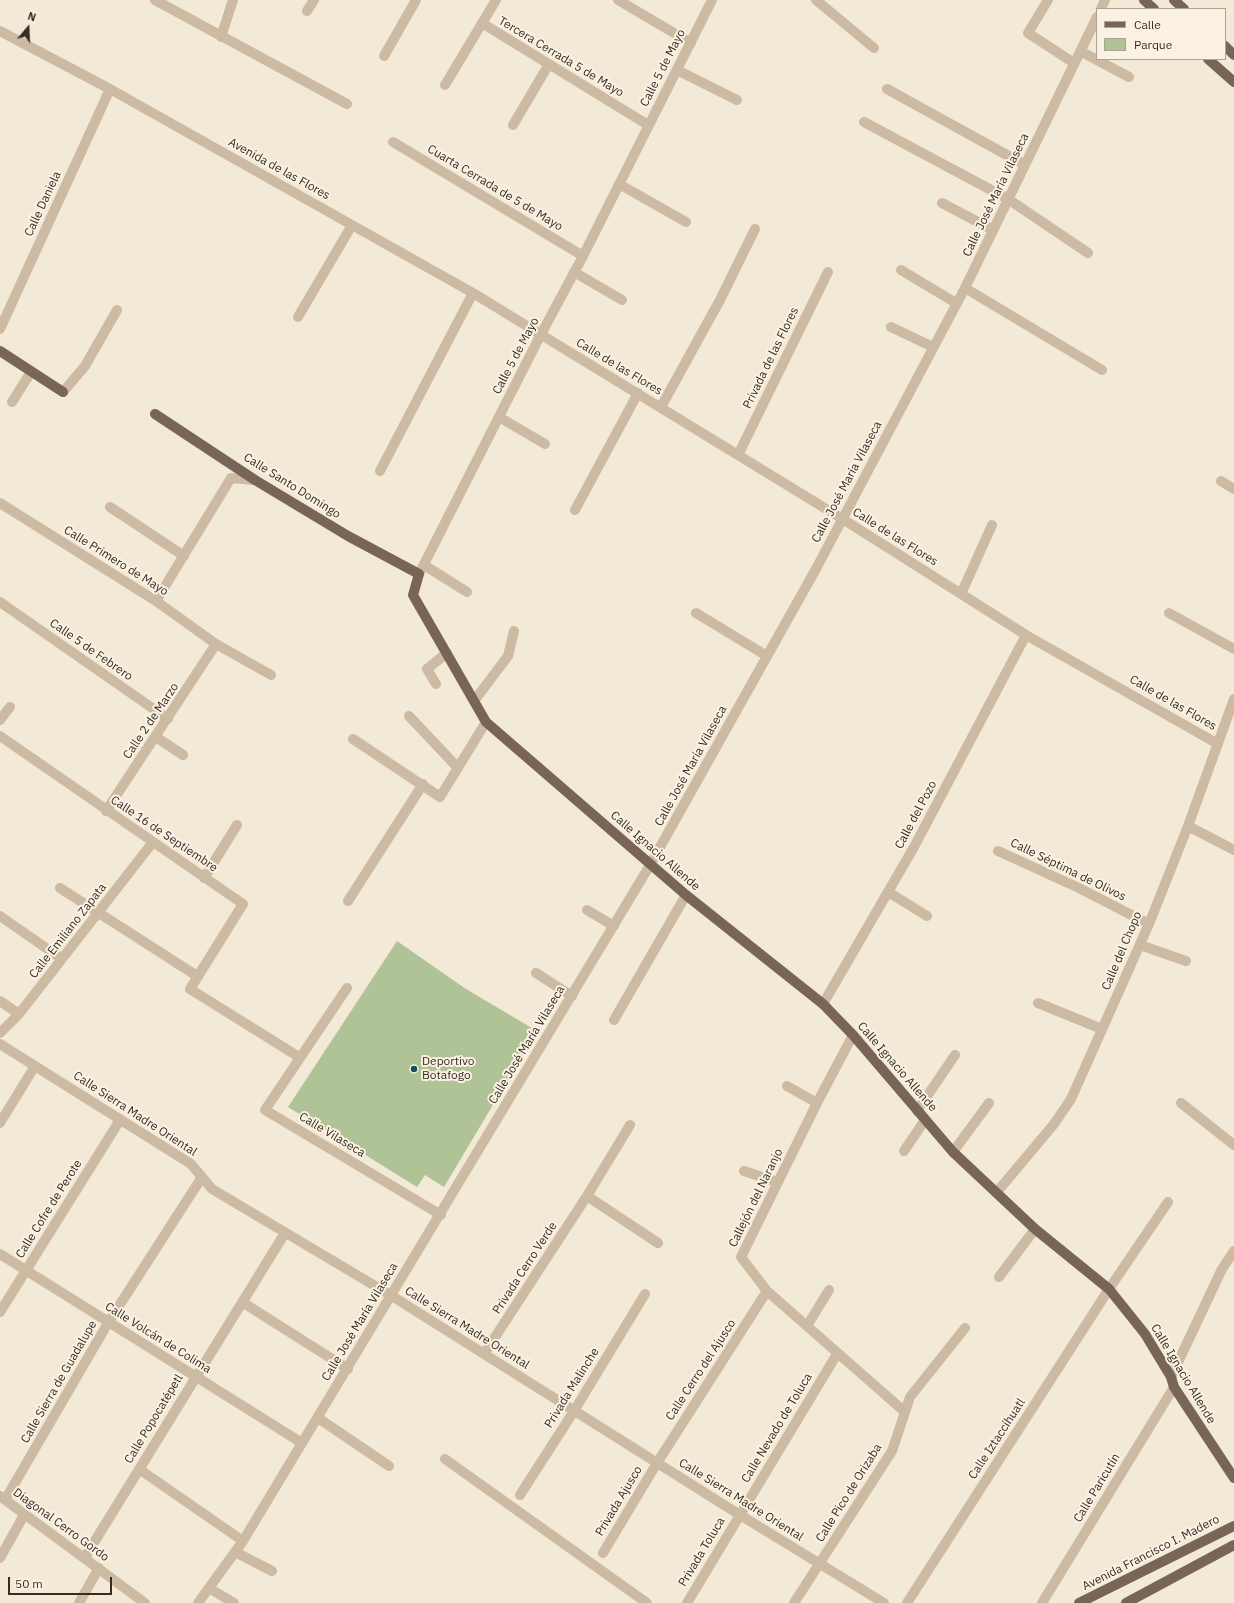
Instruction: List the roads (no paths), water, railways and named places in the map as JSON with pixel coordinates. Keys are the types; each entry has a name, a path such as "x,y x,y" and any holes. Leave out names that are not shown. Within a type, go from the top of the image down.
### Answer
{"main road":[{"path":"1144,0 1153,8"},
{"path":"1174,0 1183,8"},
{"path":"1226,47 1234,55"},
{"path":"1209,60 1234,82"},
{"path":"0,351 63,392"},
{"name":"Calle Santo Domingo","path":"155,414 255,480 348,536 421,570"},
{"name":"Calle 5 de Mayo","path":"421,570 414,595 486,722"},
{"name":"Calle Ignacio Allende","path":"486,722 650,865 823,1004 853,1035 953,1152 1035,1229 1109,1290 1145,1334 1172,1382 1234,1478"},
{"name":"Avenida Francisco I. Madero","path":"1079,1603 1234,1526"},
{"path":"1126,1603 1234,1545"}],"street":[{"path":"155,0 347,104"},
{"path":"221,37 234,0"},
{"path":"307,11 314,0"},
{"path":"384,56 416,0"},
{"path":"444,84 496,0"},
{"path":"618,0 691,43"},
{"name":"Calle 5 de Mayo","path":"421,570 583,256 712,0"},
{"path":"816,0 874,48"},
{"path":"1048,0 1028,33 1074,63"},
{"name":"Calle José María Vilaseca","path":"198,1603 244,1541 650,865 817,567 965,288 1096,19"},
{"name":"Tercera Cerrada 5 de Mayo","path":"482,23 648,125"},
{"name":"Avenida de las Flores","path":"0,32 110,89 473,293 541,335"},
{"path":"1080,51 1096,59"},
{"path":"1097,60 1129,77"},
{"path":"513,125 549,64"},
{"path":"677,70 737,100"},
{"name":"Calle Daniela","path":"0,329 110,89"},
{"path":"888,89 1025,164"},
{"path":"864,122 1008,199 1088,253"},
{"name":"Cuarta Cerrada de 5 de Mayo","path":"393,142 583,256"},
{"path":"618,184 686,222"},
{"path":"942,203 993,230"},
{"path":"298,317 352,225"},
{"path":"661,407 720,300 755,229"},
{"path":"901,270 956,303"},
{"path":"574,272 622,300"},
{"name":"Privada de las Flores","path":"738,455 828,272"},
{"path":"965,288 1102,370"},
{"path":"380,471 473,293"},
{"path":"63,392 85,366 117,310"},
{"path":"891,327 933,347"},
{"name":"Calle de las Flores","path":"541,335 842,518 1026,635 1218,744"},
{"path":"12,402 31,372"},
{"path":"575,510 638,394"},
{"path":"499,417 545,444"},
{"path":"156,601 231,478 255,480"},
{"path":"1221,481 1234,489"},
{"name":"Calle Primero de Mayo","path":"0,503 156,601 216,644 271,675"},
{"path":"110,508 184,556"},
{"path":"961,594 992,525"},
{"path":"421,570 467,592"},
{"name":"Calle 5 de Febrero","path":"0,602 168,719"},
{"path":"696,613 767,656"},
{"path":"1169,613 1234,649"},
{"path":"474,701 508,656 514,631"},
{"name":"Calle del Pozo","path":"823,1004 914,847 1026,635"},
{"name":"Calle 2 de Marzo","path":"106,811 216,644"},
{"path":"436,684 427,669 447,654"},
{"name":"Calle del Chopo","path":"997,1192 1054,1124 1071,1099 1140,945 1188,826 1234,699"},
{"path":"0,720 10,707"},
{"path":"409,716 458,768"},
{"path":"353,739 423,784 440,797 486,722"},
{"name":"Calle 16 de Septiembre","path":"0,736 106,811 154,842 243,904 197,976"},
{"path":"156,737 183,755"},
{"path":"348,901 423,784"},
{"path":"204,878 238,825"},
{"path":"1188,826 1234,850"},
{"name":"Calle Emiliano Zapata","path":"0,1033 19,1014 154,842"},
{"name":"Calle Séptima de Olivos","path":"998,851 1079,888 1148,924"},
{"path":"60,888 197,976 190,988 299,1057"},
{"path":"888,892 927,916"},
{"path":"614,1020 686,895"},
{"path":"586,910 614,926"},
{"path":"0,916 62,959"},
{"path":"1140,945 1186,961"},
{"path":"536,973 572,996"},
{"name":"Calle Vilaseca","path":"347,988 299,1057 265,1110 441,1215"},
{"path":"0,1001 19,1014"},
{"path":"1038,1003 1102,1029"},
{"name":"Callejón del Naranjo","path":"853,1035 817,1103 741,1257 767,1291 837,1354 905,1412"},
{"name":"Calle Sierra Madre Oriental","path":"0,1044 191,1164 212,1190 392,1296 740,1516 884,1603"},
{"path":"917,1111 955,1055"},
{"path":"0,1123 35,1066"},
{"path":"787,1086 817,1103"},
{"path":"953,1152 989,1103"},
{"path":"1181,1103 1234,1145"},
{"name":"Calle Cofre de Perote","path":"0,1312 120,1120"},
{"path":"904,1151 925,1120"},
{"name":"Privada Cerro Verde","path":"484,1354 587,1196 630,1125"},
{"path":"744,1171 778,1182"},
{"name":"Calle Sierra de Guadalupe","path":"2,1498 108,1323 202,1177"},
{"path":"587,1196 658,1243"},
{"name":"Calle Iztaccíhuatl","path":"907,1603 1109,1290 1168,1202"},
{"path":"999,1277 1035,1229"},
{"name":"Calle Popocatépetl","path":"85,1557 285,1233"},
{"name":"Calle Paricutín","path":"1042,1603 1172,1382 1222,1268 1234,1251"},
{"name":"Calle Volcán de Colima","path":"0,1254 302,1443"},
{"path":"807,1326 829,1290"},
{"name":"Calle Cerro del Ajusco","path":"657,1463 767,1291"},
{"name":"Privada Malinche","path":"520,1495 574,1411 645,1294"},
{"path":"242,1302 348,1369"},
{"name":"Calle Pico de Orizaba","path":"794,1603 892,1451 910,1397 965,1328"},
{"name":"Calle Nevado de Toluca","path":"740,1516 837,1354"},
{"path":"318,1418 389,1466"},
{"path":"445,1459 647,1603"},
{"name":"Privada Ajusco","path":"603,1553 657,1463"},
{"path":"139,1469 244,1541"},
{"name":"Diagonal Cerro Gordo","path":"2,1498 85,1557 144,1603"},
{"path":"0,1558 24,1515"},
{"name":"Privada Toluca","path":"687,1603 740,1516"},
{"path":"236,1552 272,1571"},
{"path":"79,1603 98,1568"},
{"path":"209,1588 234,1603"}],"place":[{"name":"Deportivo Botafogo","path":"414,1069"}]}
